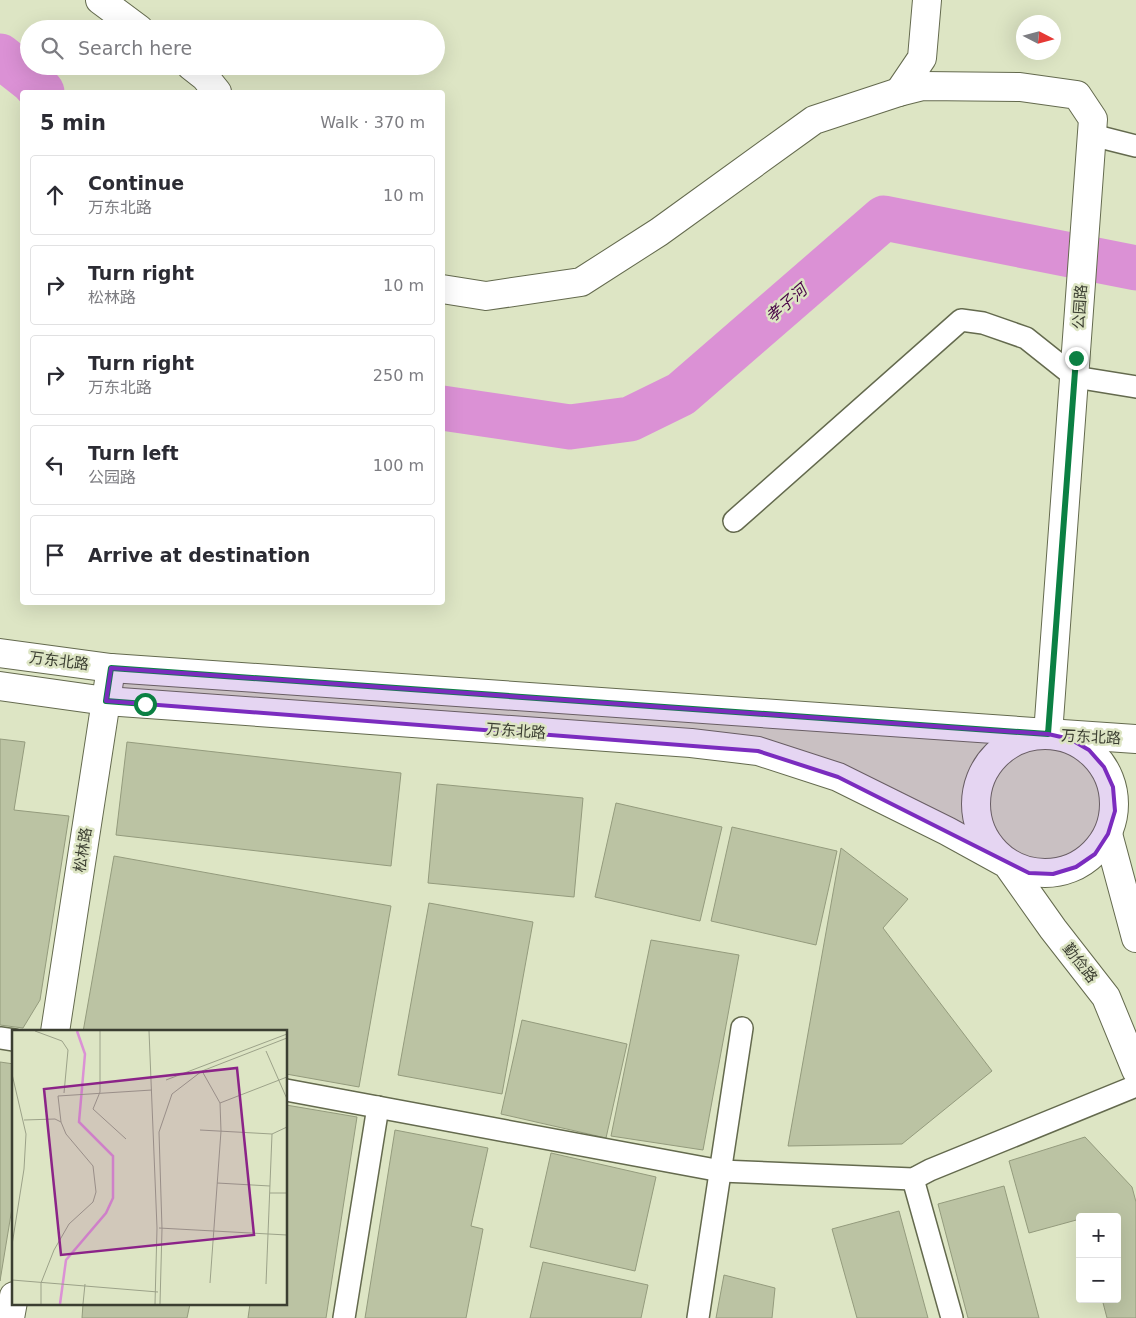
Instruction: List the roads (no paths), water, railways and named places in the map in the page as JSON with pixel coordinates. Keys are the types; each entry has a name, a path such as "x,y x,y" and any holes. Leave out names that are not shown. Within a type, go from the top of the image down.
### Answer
{"main road":[{"path":"100,0 127,20"},
{"path":"899,92 922,58 927,0"},
{"path":"202,75 215,90"},
{"path":"445,289 486,296 581,282 659,232 814,120 899,92 923,86 1020,87 1077,95 1093,127"},
{"name":"公园路","path":"1048,734 1093,127"},
{"name":"万东北路","path":"0,654 111,668 1136,739"},
{"name":"松林路","path":"55,1030 111,668"},
{"name":"万东北路","path":"0,686 106,701 691,744 758,751 838,777 947,831 1007,864"},
{"path":"1048,734 1070,739 1089,750 1104,767 1113,788 1114,811 1108,834 1095,854 1076,867 1053,874 1029,873 1007,864 990,848 979,827 975,804 979,781 990,762 1006,746 1026,737 1048,734"},
{"path":"1108,834 1136,938"},
{"name":"勤俭路","path":"1007,864 1106,997 1136,1070"}],"street":[{"path":"1093,127 1136,146"},
{"path":"734,521 961,320 983,323 1026,338 1075,377 1136,386"},
{"path":"698,1318 742,1028"},
{"path":"288,1090 721,1171 914,1180 930,1170 1136,1086"},
{"path":"344,1318 378,1108"},
{"path":"914,1180 952,1318"}],"waterway":[{"name":"孝子河","path":"0,56 20,72"},
{"name":"孝子河","path":"24,75 40,90"},
{"name":"孝子河","path":"445,408 570,427 630,419 681,394 884,218 1136,268"}]}
